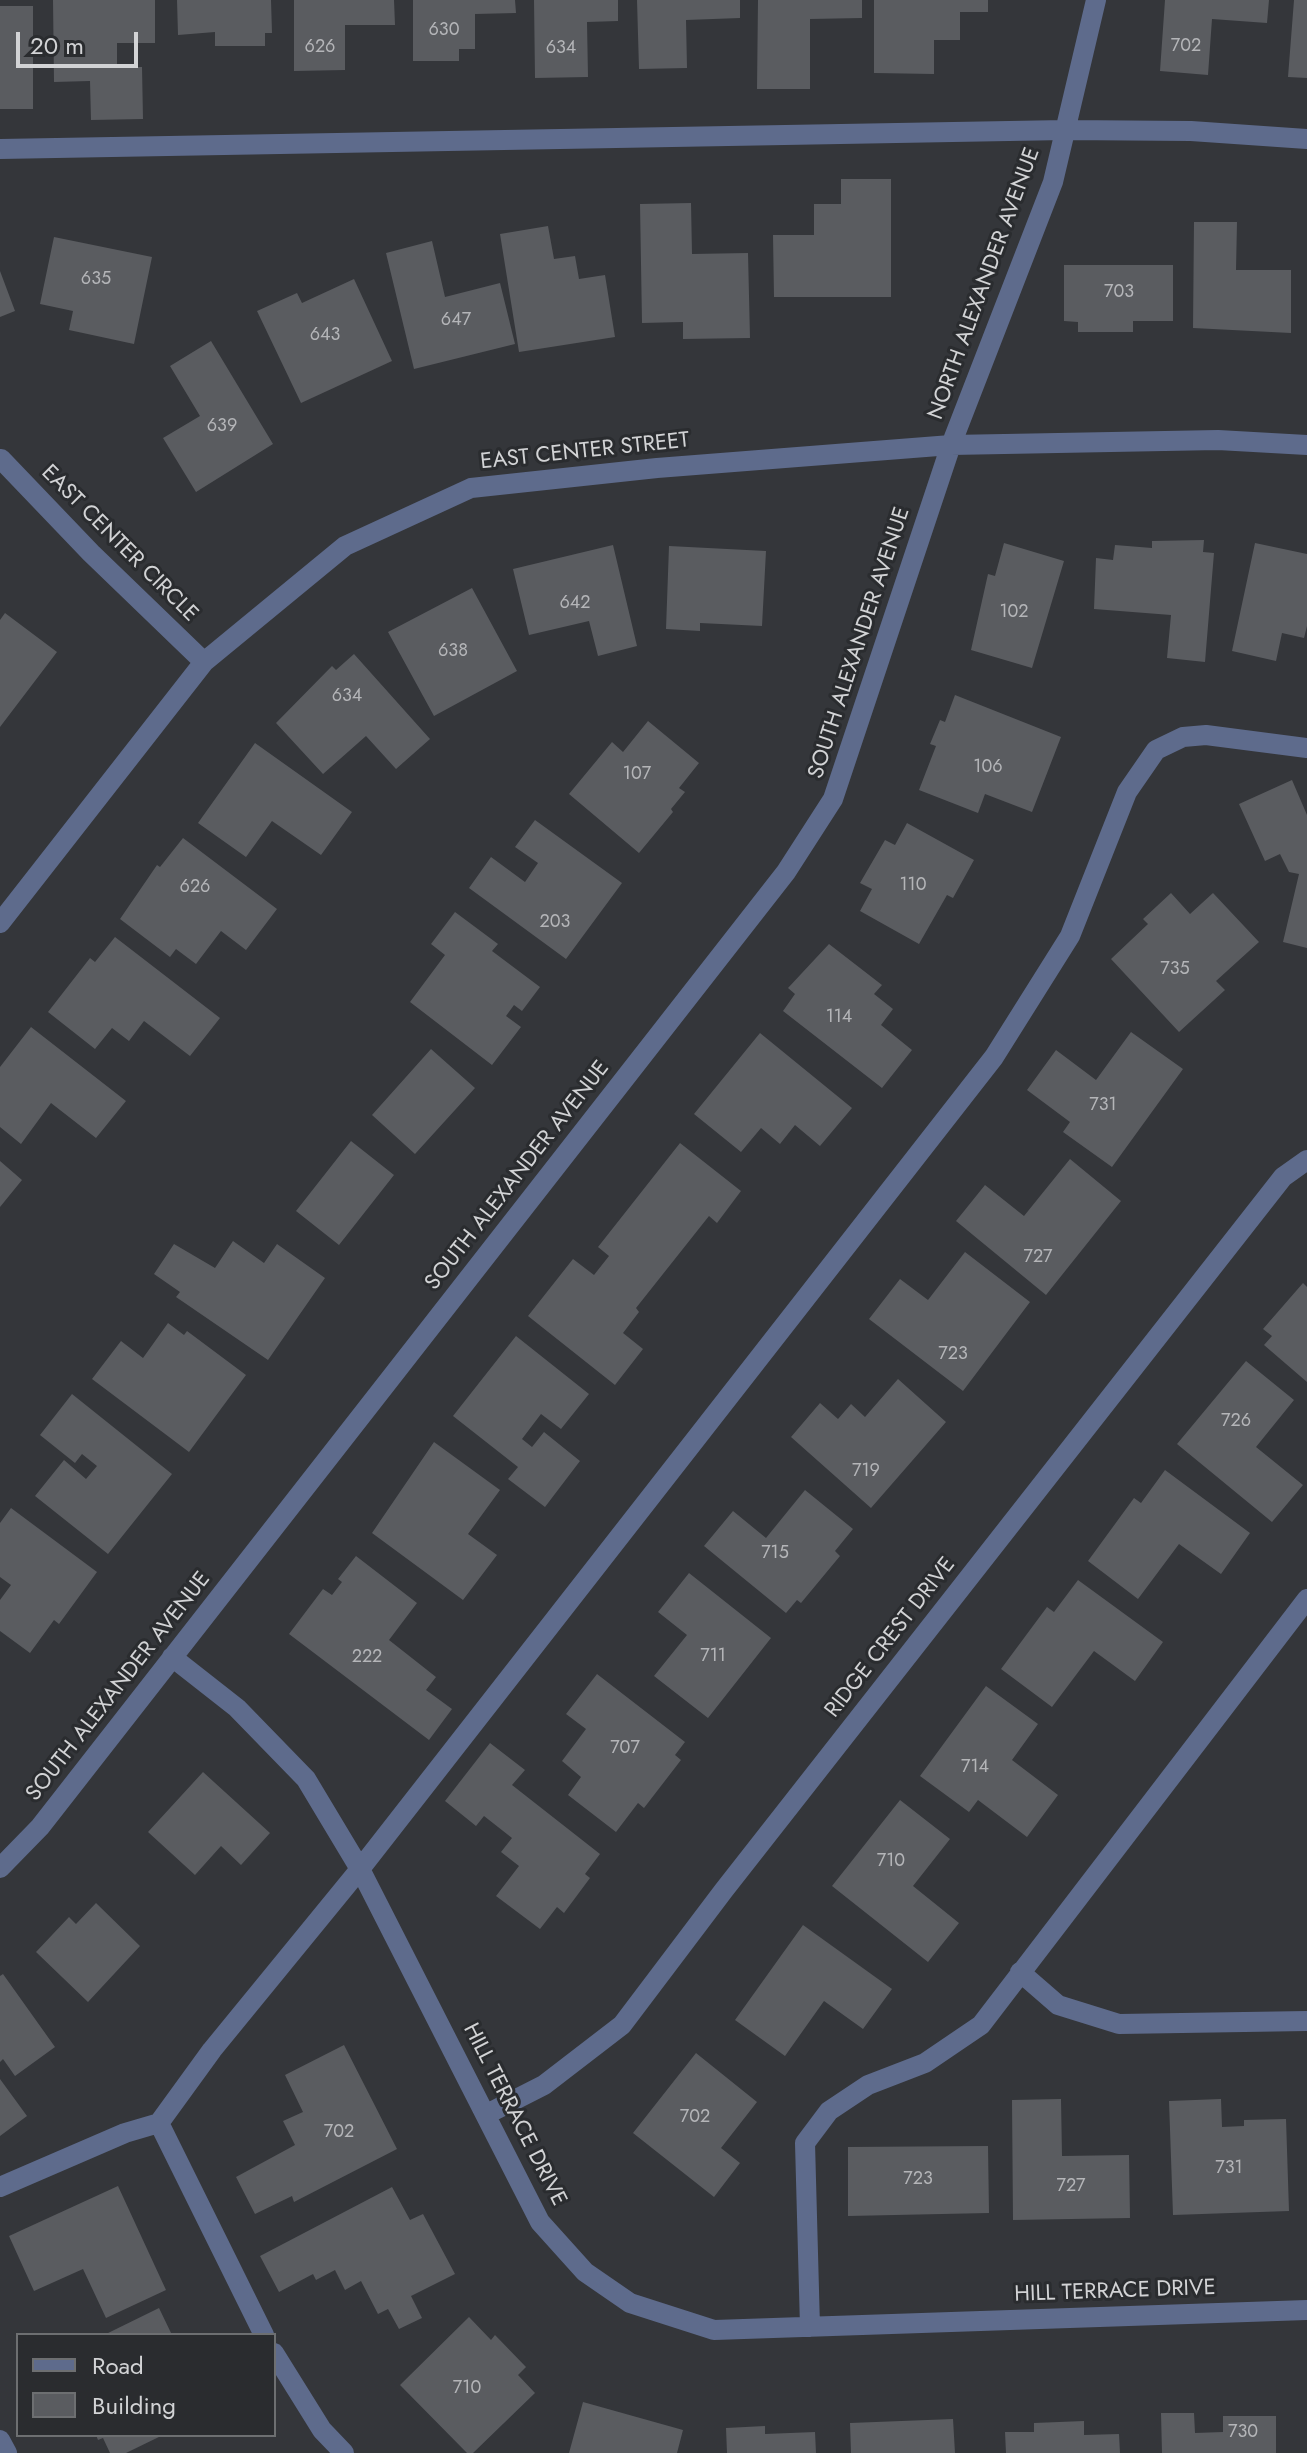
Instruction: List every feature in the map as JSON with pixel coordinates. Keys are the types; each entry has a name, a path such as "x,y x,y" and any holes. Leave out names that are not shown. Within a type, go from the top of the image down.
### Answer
{"street":[{"name":"NORTH ALEXANDER AVENUE","path":"951,445 1053,182 1096,0"},
{"path":"0,149 1065,130 1191,131 1307,139"},
{"name":"EAST CENTER STREET","path":"0,923 204,662 345,546 471,488 657,468 951,445 1218,440 1307,445"},
{"name":"SOUTH ALEXANDER AVENUE","path":"0,1868 40,1827 776,884 825,811 833,799 951,445"},
{"name":"EAST CENTER CIRCLE","path":"1,459 91,553 204,662"},
{"path":"0,2187 125,2133 159,2123 212,2050 360,1869 994,1057 1070,936 1127,792 1156,750 1183,737 1206,735 1307,748"},
{"name":"RIDGE CREST DRIVE","path":"487,2114 544,2085 622,2025 734,1877 1283,1177 1307,1160"},
{"path":"810,2327 805,2143 829,2111 868,2085 925,2063 981,2025 1307,1599"},
{"name":"HILL TERRACE DRIVE","path":"172,1657 237,1708 306,1779 360,1869 540,2222 585,2272 630,2303 714,2330 1307,2310"},
{"path":"1020,1972 1058,2005 1119,2024 1307,2021"},
{"path":"159,2123 263,2333"},
{"path":"276,2356 322,2430 344,2453"},
{"path":"0,2440 7,2453"}],"building":[{"path":"53,0 155,0 155,43 117,43 117,67 142,67 143,119 91,120 90,81 54,82"},
{"path":"177,0 271,0 272,33 265,33 265,46 215,46 215,32 178,35"},
{"path":"294,0 394,0 395,25 345,25 345,70 294,71"},
{"path":"413,0 515,0 516,13 475,14 475,49 459,49 459,61 413,61"},
{"path":"534,0 618,0 618,21 587,22 588,77 535,78"},
{"path":"637,0 740,0 740,18 686,20 687,68 639,69"},
{"path":"758,0 862,0 862,18 810,19 810,89 757,89"},
{"path":"874,0 988,0 988,12 960,12 960,40 934,40 934,74 874,73"},
{"path":"1165,0 1269,0 1267,23 1212,19 1208,75 1160,71"},
{"path":"1294,0 1307,0 1307,78 1288,77"},
{"path":"0,6 33,6 33,109 0,109"},
{"path":"841,179 891,179 891,297 774,297 773,235 814,235 814,204 841,204"},
{"path":"691,203 692,254 748,253 750,338 683,339 683,322 642,323 640,204"},
{"path":"1194,222 1237,222 1236,270 1291,270 1291,333 1193,328"},
{"path":"548,226 554,259 575,256 579,279 605,275 615,337 519,352 500,234"},
{"path":"54,237 152,257 134,344 69,330 73,311 40,304"},
{"path":"432,241 445,297 500,283 515,344 414,369 386,253"},
{"path":"1064,265 1173,265 1173,321 1133,321 1133,332 1078,332 1078,322 1064,321"},
{"path":"0,271 15,311 0,317"},
{"path":"354,279 392,361 301,403 257,311 297,293 302,303"},
{"path":"211,341 273,444 196,492 163,438 200,416 170,366"},
{"path":"1204,540 1203,552 1214,553 1205,662 1167,658 1171,615 1094,609 1096,558 1113,560 1115,545 1152,548 1152,541"},
{"path":"1004,543 1064,561 1032,668 971,650 988,574 995,576"},
{"path":"1255,543 1307,554 1307,626 1304,638 1282,633 1276,661 1232,651"},
{"path":"613,545 637,646 598,656 589,621 529,635 513,569"},
{"path":"669,546 766,551 762,626 700,623 700,631 666,629"},
{"path":"472,588 517,671 434,716 388,632"},
{"path":"5,613 57,652 0,727 0,620"},
{"path":"354,654 430,739 396,769 366,736 323,774 276,723 332,666 336,670"},
{"path":"955,695 1061,737 1032,812 985,794 978,813 919,790 936,746 930,744 940,720 945,722"},
{"path":"648,721 699,763 679,788 685,792 671,809 673,812 639,853 569,794 612,742 623,752"},
{"path":"255,743 352,812 321,855 272,821 246,857 198,823"},
{"path":"1292,780 1307,815 1307,948 1283,942 1299,874 1289,872 1280,854 1265,861 1239,804"},
{"path":"535,820 622,883 566,959 469,888 491,857 525,882 538,863 515,847"},
{"path":"907,823 974,860 953,898 947,895 919,944 860,911 872,889 860,883 885,840 895,845"},
{"path":"183,838 277,909 246,950 221,931 196,964 176,949 170,957 120,919 157,865 160,867"},
{"path":"1171,893 1190,914 1213,893 1259,942 1216,981 1225,990 1179,1032 1111,959 1148,924 1143,919"},
{"path":"455,912 498,944 492,951 540,987 522,1011 514,1005 506,1016 521,1027 492,1065 410,1002 445,955 431,944"},
{"path":"115,937 220,1018 190,1056 144,1021 129,1041 112,1028 95,1049 48,1012 90,958 95,962"},
{"path":"829,944 882,985 874,994 893,1009 881,1025 912,1050 882,1088 783,1011 795,994 788,988"},
{"path":"31,1027 126,1101 96,1138 51,1103 21,1144 0,1127 0,1067"},
{"path":"1131,1032 1183,1069 1112,1167 1063,1132 1070,1122 1027,1090 1056,1050 1096,1080"},
{"path":"760,1033 852,1108 820,1146 795,1125 780,1144 761,1128 741,1152 694,1114"},
{"path":"431,1049 475,1088 415,1154 372,1115"},
{"path":"351,1141 394,1175 339,1245 296,1211"},
{"path":"680,1143 741,1191 717,1223 709,1216 636,1308 639,1312 623,1333 643,1349 615,1385 528,1316 573,1259 594,1275 609,1256 598,1247"},
{"path":"1070,1159 1121,1201 1046,1295 956,1221 985,1185 1024,1216"},
{"path":"0,1161 22,1180 0,1207"},
{"path":"233,1241 264,1263 277,1244 325,1278 268,1360 176,1297 180,1292 154,1274 174,1244 215,1268"},
{"path":"965,1252 1030,1302 963,1391 869,1319 900,1279 928,1300"},
{"path":"1303,1283 1307,1287 1307,1382 1264,1345 1272,1336 1263,1329"},
{"path":"168,1323 184,1335 187,1331 246,1375 189,1452 92,1379 121,1341 143,1358"},
{"path":"516,1336 589,1394 561,1429 541,1414 522,1439 532,1447 544,1432 580,1461 545,1507 508,1479 518,1467 453,1416"},
{"path":"1246,1361 1294,1400 1256,1447 1303,1485 1272,1522 1177,1444"},
{"path":"898,1379 946,1422 871,1508 791,1437 820,1403 838,1419 851,1404 865,1417"},
{"path":"72,1394 172,1474 108,1554 35,1496 64,1460 86,1479 97,1466 82,1454 75,1463 40,1435"},
{"path":"434,1442 500,1490 468,1534 497,1555 463,1600 372,1533"},
{"path":"1165,1470 1250,1533 1221,1574 1179,1544 1138,1599 1088,1561 1134,1498 1141,1503"},
{"path":"805,1490 853,1529 835,1551 840,1556 801,1603 797,1600 786,1613 704,1546 733,1511 766,1538"},
{"path":"11,1508 97,1572 59,1624 54,1620 30,1653 0,1631 0,1600 11,1585 0,1577 0,1523"},
{"path":"356,1556 417,1603 389,1640 436,1677 426,1690 452,1709 429,1740 289,1634 323,1589 332,1595 342,1582 338,1579"},
{"path":"689,1573 771,1638 708,1718 654,1676 687,1635 658,1612"},
{"path":"1078,1580 1163,1642 1135,1681 1094,1651 1052,1707 1001,1669 1047,1607 1054,1612"},
{"path":"597,1674 685,1742 675,1755 681,1760 644,1808 638,1803 616,1832 568,1795 581,1777 562,1761 586,1729 566,1714"},
{"path":"986,1686 1038,1724 1012,1760 1058,1795 1027,1837 978,1800 969,1812 920,1776"},
{"path":"490,1743 525,1770 512,1785 600,1854 585,1874 590,1878 564,1913 557,1907 540,1929 496,1896 519,1866 501,1852 512,1838 484,1816 476,1826 445,1801"},
{"path":"203,1772 270,1833 241,1865 221,1846 195,1875 148,1832"},
{"path":"900,1800 950,1839 913,1886 959,1923 928,1962 832,1886"},
{"path":"96,1903 140,1946 88,2002 36,1952 69,1917 76,1924"},
{"path":"803,1925 892,1989 863,2029 824,2001 785,2056 735,2020"},
{"path":"3,1974 55,2047 15,2076 3,2059 0,2062 0,1976"},
{"path":"344,2045 397,2149 294,2202 292,2196 255,2214 236,2177 295,2145 283,2121 303,2112 285,2075"},
{"path":"696,2053 757,2102 721,2148 740,2163 714,2197 633,2133"},
{"path":"0,2079 27,2116 0,2136"},
{"path":"1061,2099 1062,2156 1129,2155 1130,2218 1013,2220 1012,2100"},
{"path":"1221,2099 1222,2127 1244,2126 1244,2120 1286,2119 1289,2211 1173,2215 1169,2101"},
{"path":"988,2146 989,2213 848,2216 848,2147"},
{"path":"118,2186 166,2290 106,2318 83,2269 34,2291 9,2236"},
{"path":"392,2187 410,2220 423,2214 455,2274 411,2296 422,2318 399,2329 388,2309 378,2314 361,2281 345,2290 335,2270 316,2280 313,2274 279,2292 260,2256"},
{"path":"159,2308 171,2333 108,2333"},
{"path":"469,2317 491,2340 495,2335 526,2367 518,2375 535,2393 473,2453 467,2453 400,2385"},
{"path":"583,2402 683,2430 677,2453 569,2453"},
{"path":"1161,2413 1194,2413 1195,2433 1223,2432 1223,2416 1276,2416 1276,2453 1162,2453"},
{"path":"953,2419 955,2453 851,2453 850,2423"},
{"path":"1084,2421 1084,2435 1119,2434 1120,2453 1006,2453 1005,2432 1034,2432 1034,2423"},
{"path":"765,2426 765,2434 815,2432 816,2453 727,2453 726,2428"},
{"path":"97,2437 159,2437 126,2453 110,2453 103,2438 98,2440"}]}
